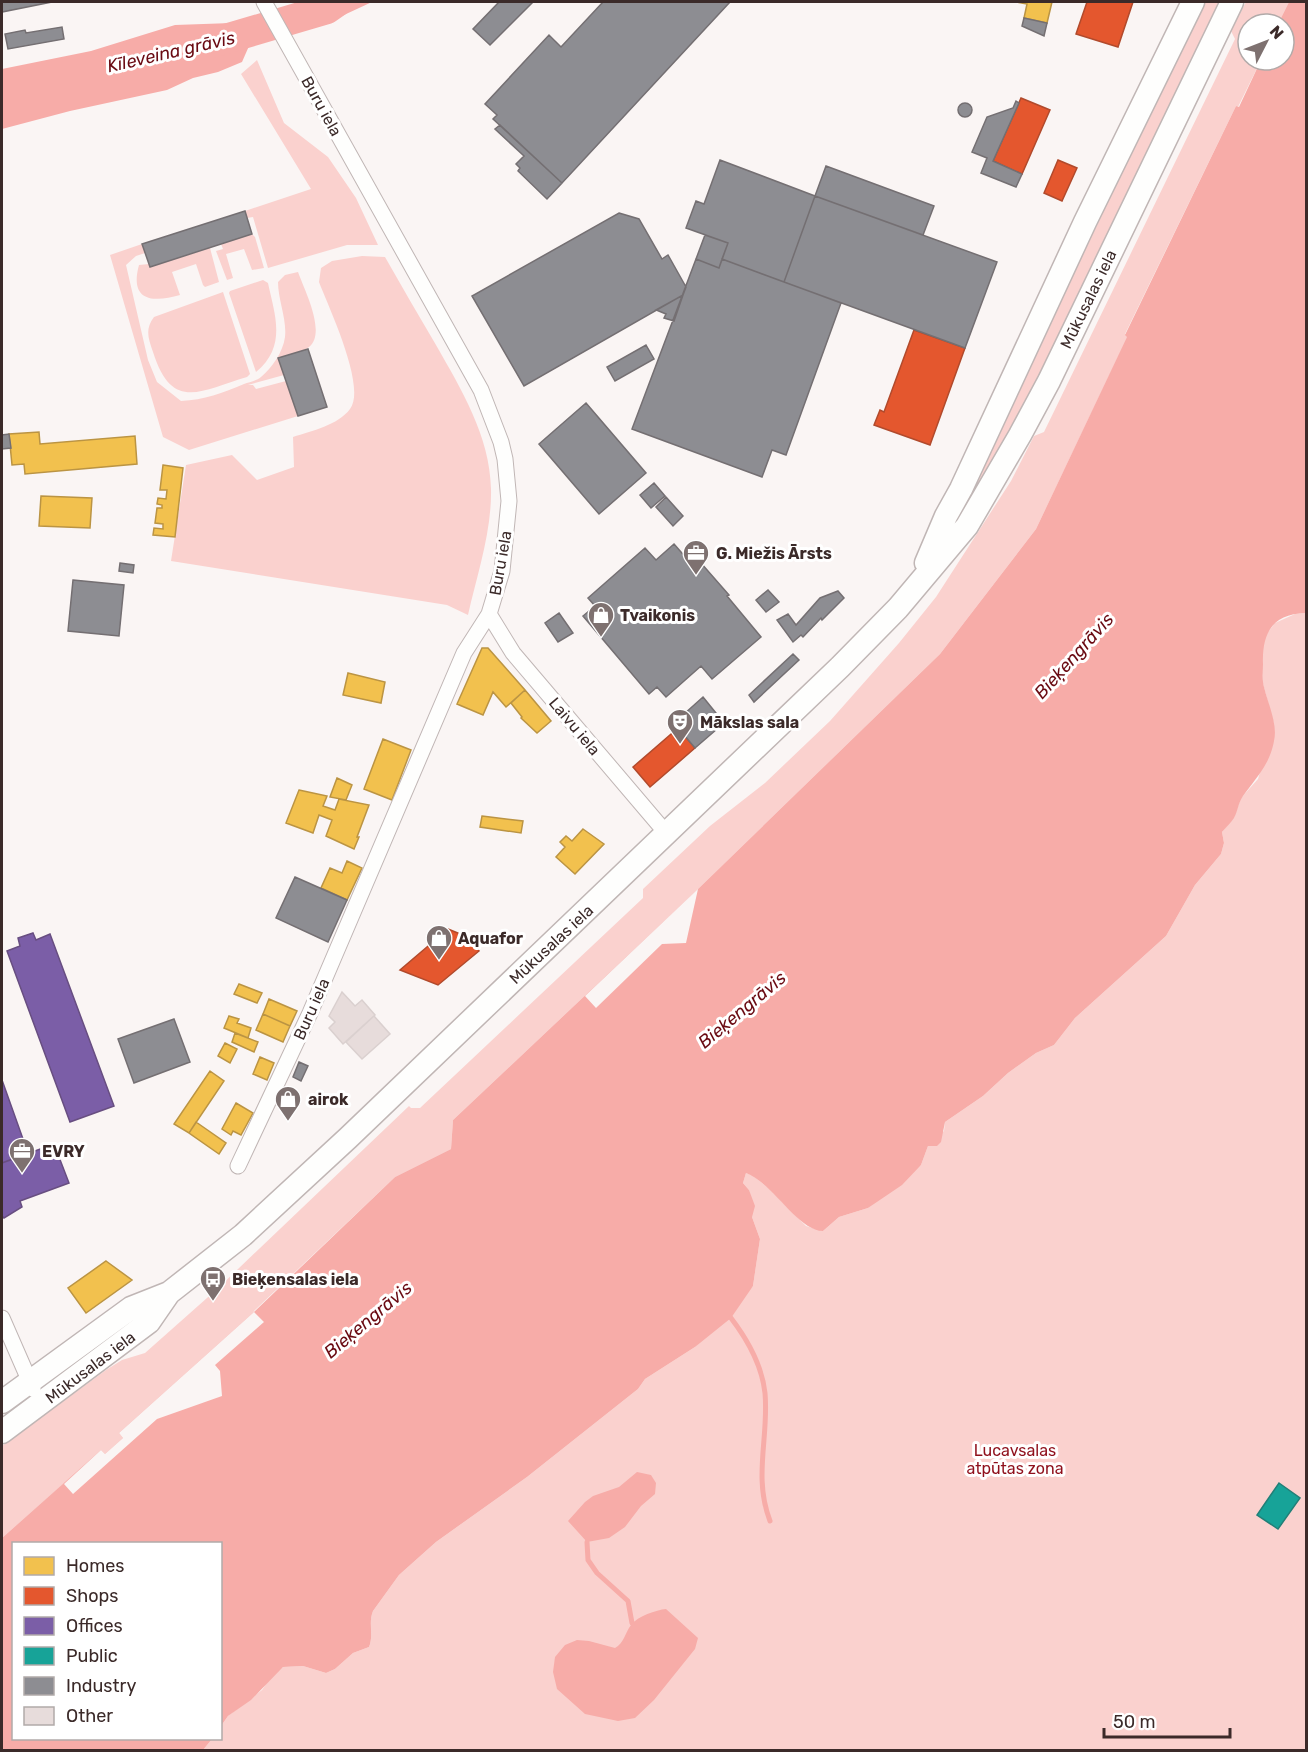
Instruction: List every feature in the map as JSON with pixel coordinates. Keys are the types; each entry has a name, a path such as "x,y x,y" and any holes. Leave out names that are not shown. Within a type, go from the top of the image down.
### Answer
{"main road":[{"name":"Mūkusalas iela","path":"919,581 946,516 961,489 1085,222 1193,2"},
{"name":"Mūkusalas iela","path":"2,1402 131,1308 169,1293 205,1266 273,1208 667,834 870,638 898,608 967,526 1020,435 1049,381 1232,2"},
{"name":"Mūkusalas iela","path":"2,1432 148,1322 169,1293"}],"street":[{"name":"Buru iela","path":"238,1166 314,1003 464,653 489,614 502,571 509,501 506,459 481,390 264,2"},
{"name":"Laivu iela","path":"489,614 513,653 667,834"},
{"path":"2,1318 29,1382 41,1403"}],"green space":[{"path":"1203,2 1222,2 1026,403 976,494 970,492"},
{"path":"1246,2 1289,2 1284,12 1241,12"},
{"path":"1236,21 1236,72 1255,72 1238,107 1236,106 1125,334 1128,336 1036,529 940,654 698,889 453,1120 451,1149 395,1177 254,1311 222,1396 63,1484 2,1538 2,1446 106,1370 122,1360 145,1353 216,1290 409,1106 420,1108 643,898 643,889 710,826 765,783 830,721 899,643 936,597 1011,481 1034,436 1044,432 1235,39 1231,31"},
{"path":"257,60 284,123 328,157 356,198 378,245 347,245 268,268 253,217 247,218 245,211 311,189 241,74"},
{"path":"252,234 255,237 264,268 252,270 244,249 226,254 233,278 227,280 216,251 223,249 221,244"},
{"path":"142,244 145,253 136,256 126,265 148,360 157,382 181,401 206,398 257,380 269,369 279,354 285,337 278,282 285,275 298,272 315,322 314,340 303,351 279,358 284,375 248,385 253,385 256,389 286,381 298,416 189,450 163,437 110,255"},
{"path":"210,248 219,282 205,287 196,264 172,272 180,295 153,299 140,292 137,286 139,265 149,264 150,267"},
{"path":"362,256 385,257 446,362 480,432 489,469 491,505 483,553 468,615 447,605 171,561 186,465 232,455 257,480 294,467 293,437 332,423 350,409 354,398 354,383 350,365 319,282 321,268 332,261"},
{"path":"263,280 268,283 276,330 272,352 256,372 229,293"},
{"path":"223,292 250,374 247,377 202,391 179,390 169,383 153,352 148,330 151,321 154,317"},
{"name":"Lucavsalas atpūtas zona","path":"1306,613 1306,1750 203,1750 211,1740 222,1740 222,1725 228,1716 262,1690 271,1677 283,1667 303,1666 326,1673 335,1669 353,1653 369,1647 373,1611 399,1575 436,1542 527,1477 638,1389 645,1379 695,1347 753,1286 760,1239 752,1217 749,1190 743,1183 746,1173 767,1187 806,1226 823,1231 839,1217 868,1208 921,1165 928,1146 944,1131 945,1122 983,1096 1008,1073 1036,1053 1054,1045 1075,1018 1166,936 1195,885 1221,854 1224,843 1222,832 1234,817 1241,798 1258,779 1274,724 1263,684 1265,636 1275,623 1295,614"}],"water":[{"path":"325,2 372,2 331,21"},
{"name":"Bieķengrāvis","path":"1289,2 1306,2 1306,613 1294,614 1277,621 1267,635 1263,653 1263,679 1275,728 1272,749 1262,770 1241,799 1234,818 1222,832 1224,843 1221,854 1195,885 1166,936 1075,1018 1054,1045 1036,1053 1008,1073 983,1096 945,1122 941,1142 937,1146 928,1146 921,1165 902,1185 868,1208 839,1217 823,1231 813,1229 794,1215 766,1186 746,1173 743,1183 749,1190 755,1206 752,1217 760,1239 753,1286 731,1318 695,1347 645,1379 638,1389 527,1477 436,1542 399,1575 373,1611 369,1647 353,1653 335,1669 326,1673 303,1666 283,1667 251,1700 228,1716 222,1725 222,1542 12,1542 12,1740 211,1740 203,1750 2,1750 2,1538 101,1450 105,1454 123,1438 119,1433 254,1312 395,1177 451,1149 453,1120 698,889 940,654 1036,529 1127,337 1125,335 1236,106 1239,107 1255,72 1296,72 1296,12 1284,12"},
{"path":"240,21 247,24 254,44 249,46 242,62 218,72 193,78 167,90 70,111 2,129 2,69 91,51 175,25"},
{"path":"637,1472 651,1475 656,1483 655,1494 641,1506 625,1527 609,1538 587,1542 568,1521 593,1496 619,1487"},
{"path":"666,1609 698,1638 695,1649 654,1700 635,1718 618,1721 585,1714 557,1689 553,1672 555,1657 565,1645 577,1640 615,1648 634,1622 647,1614"}],"pier":[{"path":"698,889 686,943 662,944 596,1008 585,996"},
{"path":"254,1312 264,1322 215,1365 220,1371 222,1396 157,1419 73,1494 64,1484 101,1450 105,1454 123,1438 119,1433"}],"building: Homes":[{"path":"1016,2 1052,2 1047,23 1024,18 1027,4"},
{"path":"39,432 40,444 135,436 137,464 25,474 24,464 12,465 9,434"},
{"path":"163,465 183,468 175,537 153,535 154,528 163,529 163,524 155,523 157,508 162,508 162,505 157,504 158,498 166,499 167,490 160,490"},
{"path":"41,496 92,498 90,528 39,526"},
{"path":"482,648 488,648 525,690 506,707 493,692 483,715 457,704"},
{"path":"348,673 385,682 381,703 343,695"},
{"path":"525,690 551,721 537,733 521,718 511,703"},
{"path":"383,739 411,750 392,800 364,789"},
{"path":"337,778 352,785 346,800 330,797"},
{"path":"299,790 327,796 323,806 335,810 339,799 369,805 354,849 326,836 332,820 319,815 313,833 286,823"},
{"path":"482,816 523,821 521,833 480,827"},
{"path":"583,829 604,844 575,874 556,857 565,847 560,842 566,836 572,841"},
{"path":"347,861 362,868 347,900 321,888 330,868 342,873"},
{"path":"239,984 262,993 257,1003 234,994"},
{"path":"269,999 297,1011 290,1026 263,1014"},
{"path":"263,1014 290,1026 283,1042 256,1030"},
{"path":"229,1016 239,1019 237,1023 251,1028 248,1038 224,1028"},
{"path":"235,1033 258,1042 254,1052 232,1042"},
{"path":"225,1043 237,1049 230,1063 218,1056"},
{"path":"260,1057 274,1063 267,1080 253,1074"},
{"path":"210,1071 224,1081 189,1133 174,1124"},
{"path":"236,1103 253,1113 241,1135 233,1131 231,1135 222,1129"},
{"path":"196,1122 226,1143 219,1154 189,1133"},
{"path":"106,1261 132,1280 86,1313 68,1288"}],"building: Shops":[{"path":"1087,2 1133,2 1118,47 1076,34"},
{"path":"1021,98 1050,110 1022,174 993,161"},
{"path":"1058,160 1077,168 1062,201 1044,193"},
{"path":"914,330 965,348 930,445 874,425 880,410 884,412"},
{"path":"678,728 695,748 650,787 633,767"},
{"name":"Aquafor","path":"448,929 468,937 479,951 438,985 400,970"}],"building: Offices":[{"path":"33,933 36,940 50,934 114,1106 70,1122 7,951 20,946 18,938"},
{"path":"2,1080 28,1153 2,1163"},
{"path":"54,1144 69,1183 20,1201 22,1207 4,1218 2,1216 2,1163"}],"building: Public":[{"path":"1279,1483 1300,1498 1278,1529 1257,1515"}],"building: Industry":[{"path":"2,2 52,2 2,12"},
{"path":"499,2 533,2 490,45 473,29"},
{"path":"603,2 730,2 562,183 493,119 497,115 485,104 549,35 561,47"},
{"path":"1024,18 1047,23 1044,36 1022,26"},
{"path":"62,27 64,39 8,49 5,34"},
{"path":"1016,101 1019,103 993,161 1022,174 1016,187 981,173 987,158 972,152 987,117 1013,108"},
{"path":"962,103 968,103 972,110 968,117 962,117 958,113 958,107"},
{"path":"500,125 562,183 547,199 518,171 520,168 516,164 524,156 495,129"},
{"path":"720,160 815,196 784,282 722,259 728,243 686,228 696,201 704,204"},
{"path":"826,166 934,206 923,235 815,196"},
{"path":"815,196 997,262 965,348 784,282"},
{"path":"245,211 252,234 150,267 142,244"},
{"path":"619,213 639,219 662,259 668,255 686,287 683,295 524,386 472,296"},
{"path":"705,235 728,243 719,268 696,259"},
{"path":"696,259 719,268 722,259 841,303 786,455 772,450 762,477 632,429"},
{"path":"683,295 674,321 664,318 666,314 656,310"},
{"path":"646,345 654,359 615,381 607,367"},
{"path":"308,349 327,407 298,416 278,358"},
{"path":"586,403 646,473 599,514 539,444"},
{"path":"9,434 11,448 2,449 2,435"},
{"path":"654,483 665,496 651,508 640,495"},
{"path":"666,497 683,516 673,526 656,507"},
{"path":"674,544 688,560 694,555 761,637 712,679 701,666 666,697 657,687 649,694 583,616 595,606 588,598 645,548 656,560"},
{"path":"120,563 134,565 133,573 119,571"},
{"path":"73,580 124,585 119,636 68,631"},
{"path":"768,590 779,602 766,612 756,600"},
{"path":"838,591 844,598 803,637 801,635 793,642 777,620 788,614 796,625 820,598"},
{"path":"559,613 573,633 558,642 545,623"},
{"path":"793,654 799,660 754,702 749,695"},
{"path":"703,697 724,723 695,748 674,723"},
{"path":"295,877 347,900 328,942 276,918"},
{"path":"174,1019 190,1062 134,1083 118,1039"},
{"path":"299,1062 308,1066 301,1081 293,1077"}],"building: Other":[{"path":"342,992 355,1006 362,1000 375,1015 343,1044 329,1028 335,1022 329,1016"},
{"path":"374,1016 390,1034 362,1059 346,1042"}],"waterway":[{"name":"Kīleveina grāvis","path":"212,43 327,9 337,2"},
{"path":"731,1318 753,1353 761,1373 765,1393 762,1473 765,1505 770,1521"},
{"path":"587,1542 588,1560 597,1573 628,1601 632,1623"}],"place":[{"name":"G. Miežis Ārsts","path":"696,576"},
{"name":"Tvaikonis","path":"601,638"},
{"name":"Mākslas sala","path":"680,745"},
{"name":"Aquafor","path":"439,961"},
{"name":"airok","path":"288,1122"},
{"name":"EVRY","path":"22,1174"},
{"name":"Bieķensalas iela","path":"213,1302"}]}
